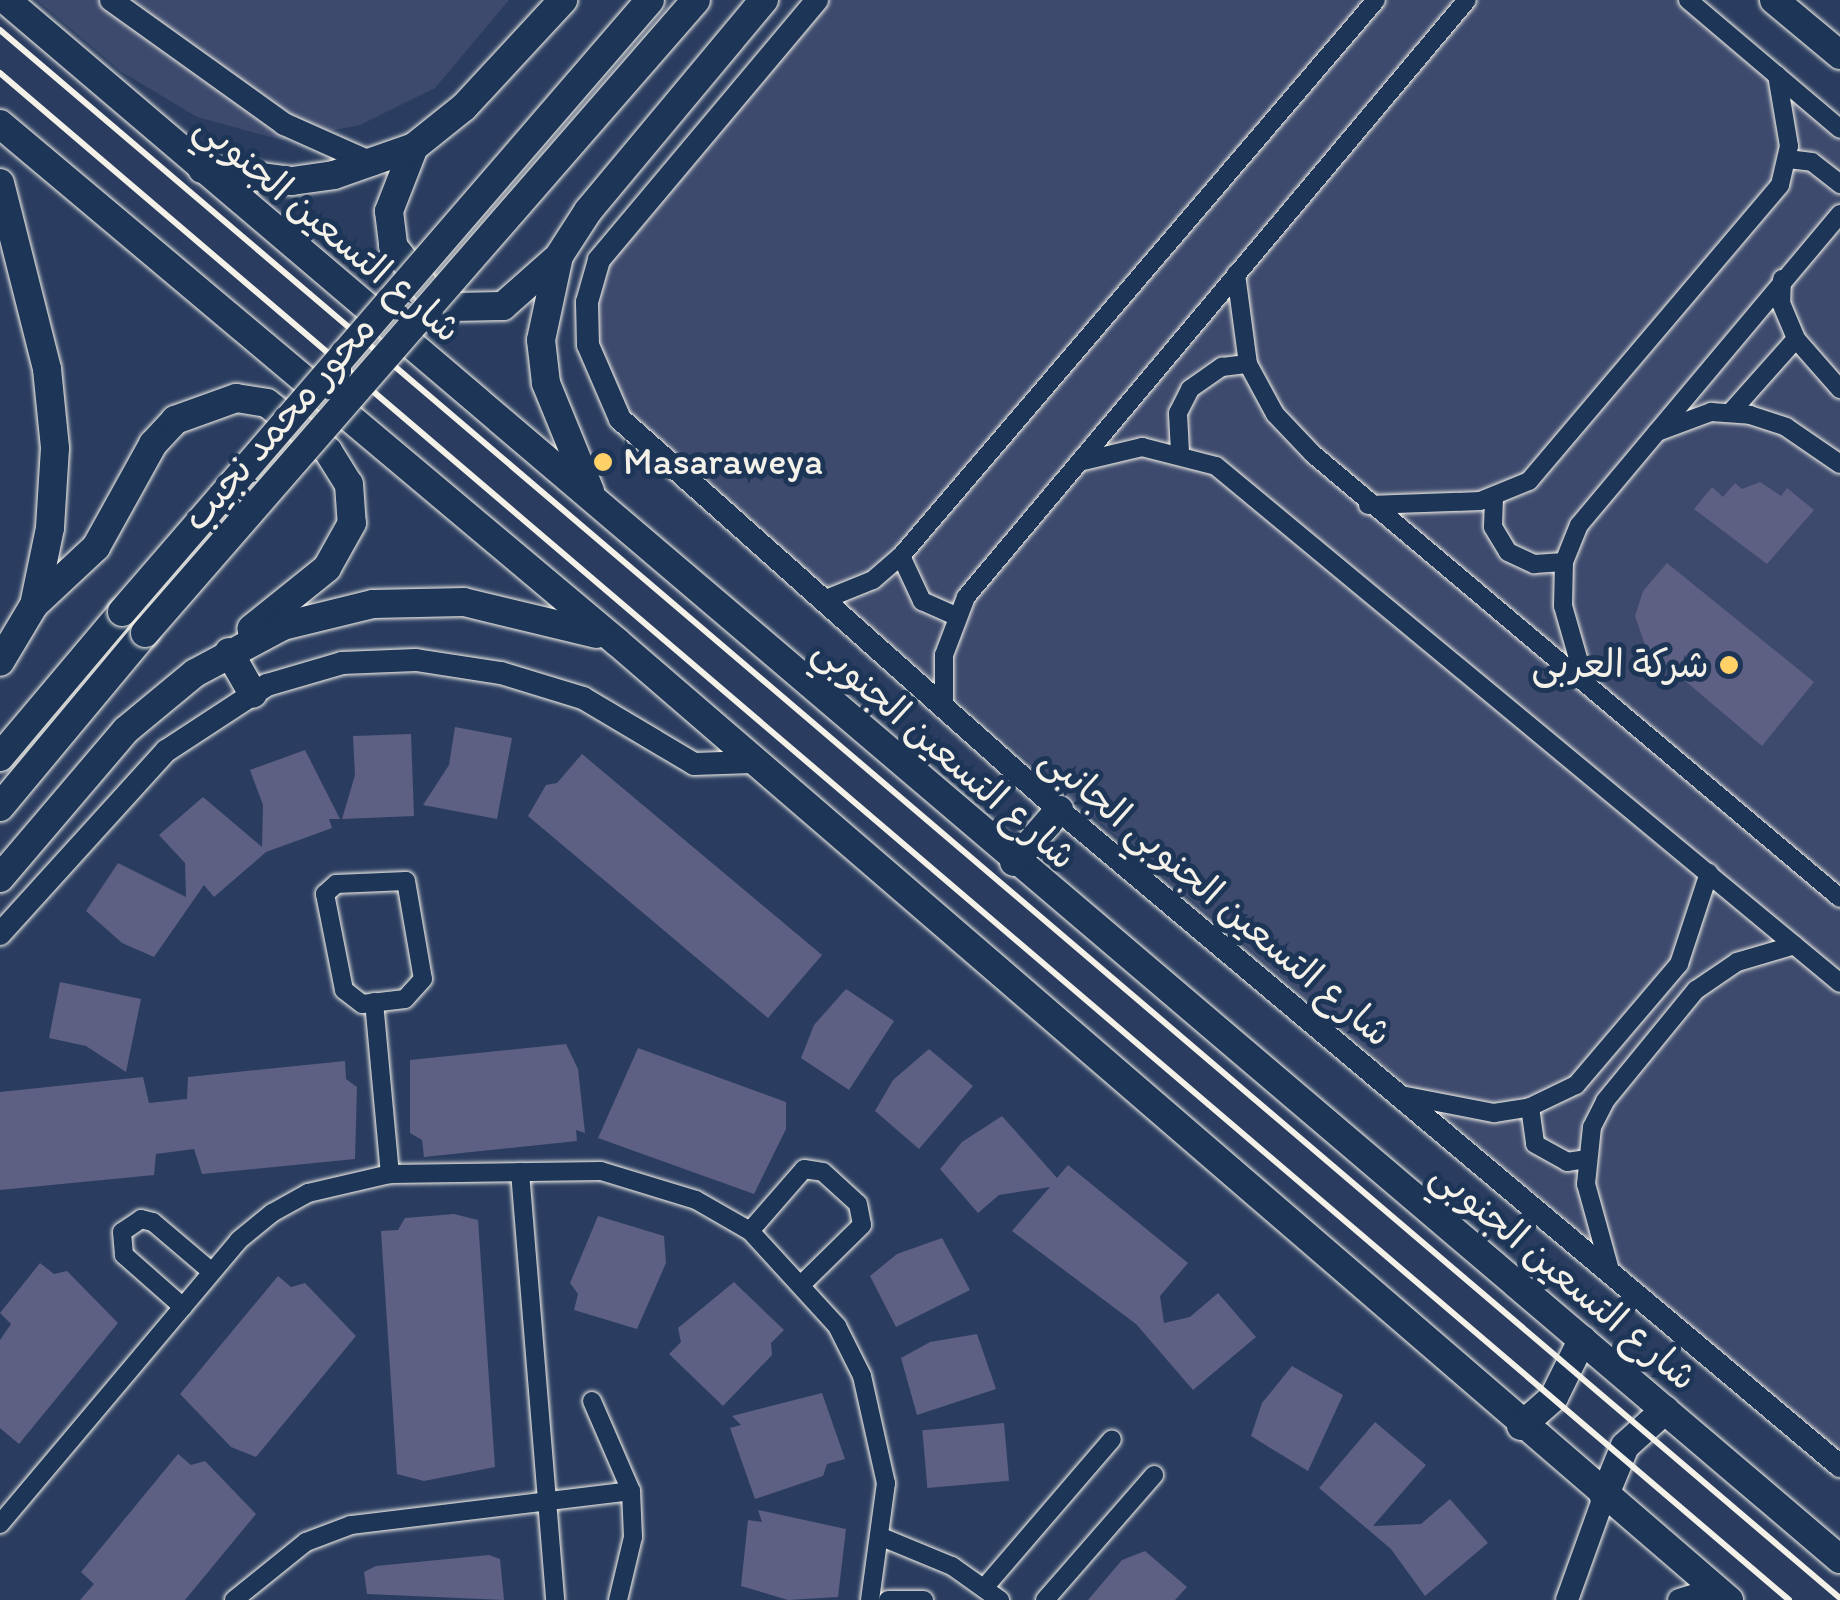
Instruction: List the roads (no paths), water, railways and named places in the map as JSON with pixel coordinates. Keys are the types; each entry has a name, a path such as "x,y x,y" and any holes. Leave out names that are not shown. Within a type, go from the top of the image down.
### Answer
{"main road":[{"name":"شارع التسعين الجنوبي","path":"6,0 36,10 197,168 1840,1559"},
{"path":"197,168 292,180 374,164 414,146 464,107 563,0"},
{"name":"محور محمد نجيب","path":"0,757 650,0"},
{"name":"محور محمد نجيب","path":"0,807 145,634 696,0"},
{"path":"720,50 749,0"},
{"path":"414,146 389,211 393,246 429,292 454,307 503,306 559,256 720,50 764,0"},
{"path":"1774,0 1840,56"},
{"path":"0,124 617,642 1521,1426 1722,1594"},
{"path":"0,182 52,409 52,508 34,606"},
{"path":"559,256 541,340 546,383 570,455 598,505"},
{"path":"0,662 34,606 96,547 152,444 175,420 204,403 267,404 328,451 349,484 352,522 327,568 229,652 126,730 0,878"},
{"path":"229,652 283,626 372,604 428,603 555,620 617,642"},
{"path":"229,652 253,694"},
{"path":"1014,862 1059,810"},
{"path":"1521,1426 1554,1398 1582,1340"},
{"path":"1604,1497 1626,1446 1665,1410"}],"street":[{"path":"111,0 284,124 374,164"},
{"name":"شارع التسعين الجنوبي الجانبى","path":"817,0 599,260 587,302 588,345 600,384 629,429 1059,810 1840,1466"},
{"path":"821,601 873,580 902,556 1376,0"},
{"path":"944,710 942,667 956,616 1079,462 1467,0"},
{"path":"1688,0 1840,128"},
{"path":"1368,505 1494,498 1530,481 1773,197 1788,159 1778,76"},
{"path":"1788,159 1823,168 1840,184"},
{"path":"1586,684 1570,646 1564,562 1600,490 1840,214"},
{"path":"1236,274 1248,364 1275,414 1368,505 1840,898"},
{"path":"1782,279 1780,303 1796,339 1840,389"},
{"path":"1730,413 1796,339"},
{"path":"1180,452 1178,412 1190,389 1209,372 1248,364"},
{"path":"1647,436 1682,418 1730,413 1786,427 1840,464"},
{"path":"1079,462 1120,449 1180,452 1231,478 1840,983"},
{"path":"1494,498 1492,527 1508,552 1534,564 1564,562"},
{"path":"902,556 922,601 956,616"},
{"path":"0,934 166,751 253,694 342,663 416,660 501,672 583,698 694,764 752,762"},
{"path":"1398,1094 1464,1112 1530,1107 1598,1065 1667,982 1698,923 1710,873"},
{"path":"400,879 414,892 423,979 406,999 374,1002 362,1004 344,990 323,901 336,884 400,879"},
{"path":"1611,1274 1586,1159 1604,1100 1696,990 1754,955 1795,945"},
{"path":"374,1002 390,1174"},
{"path":"1530,1107 1535,1144 1567,1162 1586,1159"},
{"path":"750,1231 804,1169 823,1172 858,1204 862,1225 804,1282"},
{"path":"0,1524 250,1231 308,1193 390,1174 601,1170 696,1200 750,1231 804,1282 862,1376 886,1483 884,1538 870,1600"},
{"path":"520,1172 556,1600"},
{"path":"183,1306 124,1255 122,1232 141,1219 154,1222 212,1272"},
{"path":"592,1401 630,1490 633,1536 618,1600"},
{"path":"984,1588 1112,1439"},
{"path":"1045,1600 1154,1475"},
{"path":"234,1600 306,1542 351,1525 547,1504 630,1490"},
{"path":"1567,1600 1604,1497"},
{"path":"884,1538 984,1588 1000,1600"},
{"path":"1679,1600 1722,1594"},
{"path":"888,1600 924,1600"}],"railway":[{"path":"0,30 1840,1598"},
{"path":"0,73 1789,1600"}],"place":[{"name":"Masaraweya","path":"603,462"},
{"name":"شركة العربى","path":"1729,665"}]}
